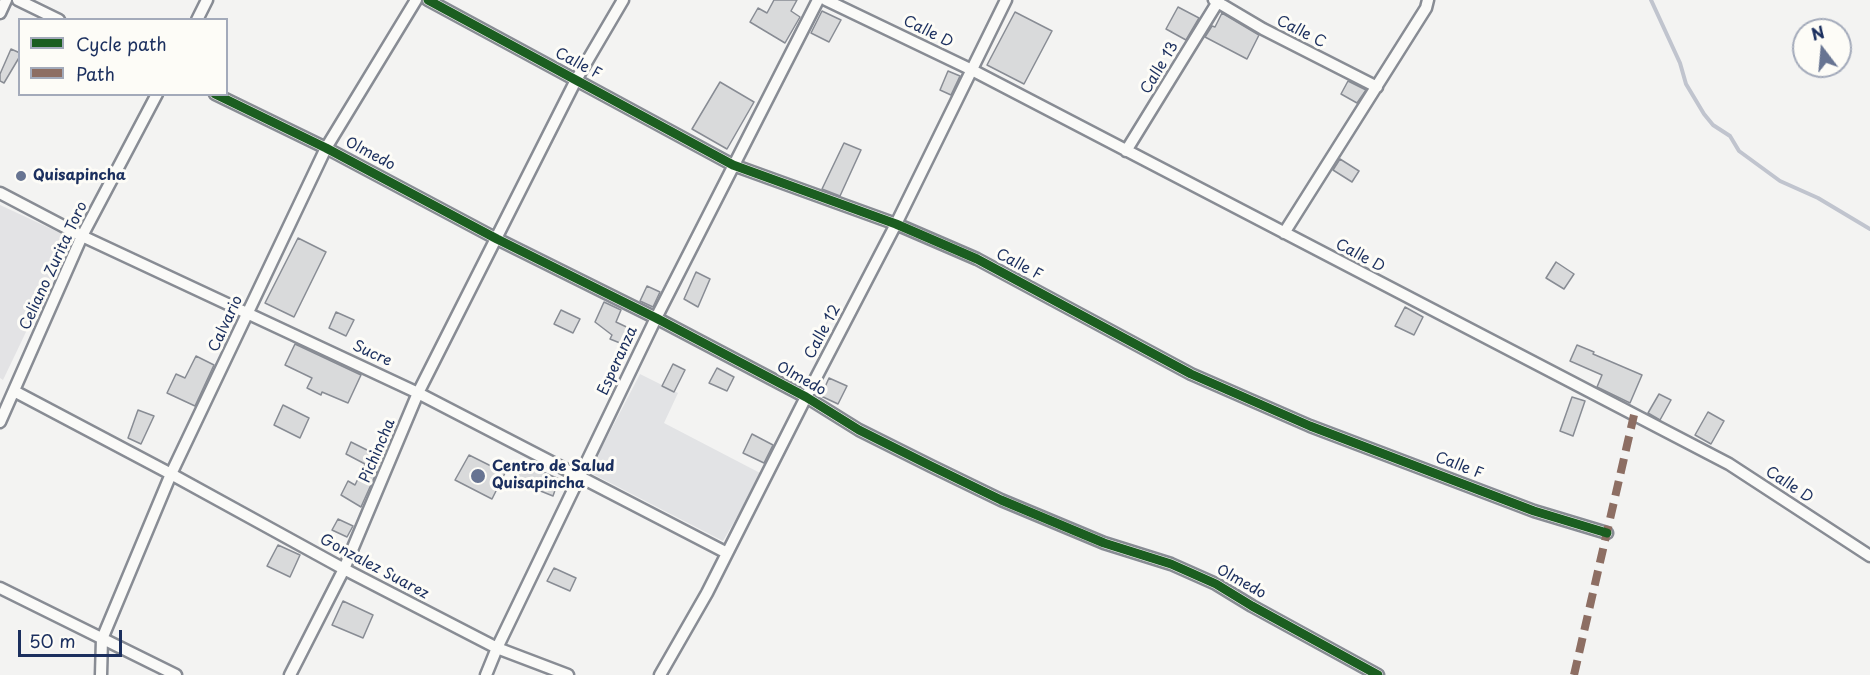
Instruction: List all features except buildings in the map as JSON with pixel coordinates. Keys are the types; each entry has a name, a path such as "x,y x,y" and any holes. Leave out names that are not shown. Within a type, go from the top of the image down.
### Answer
{"street":[{"path":"0,13 6,0"},
{"path":"18,0 55,18"},
{"path":"198,18 207,0"},
{"name":"Calvario","path":"101,675 102,639 171,474 326,148 416,0"},
{"name":"Calle F","path":"428,0 733,165 896,224 977,259 1191,374 1310,426 1534,511 1607,533"},
{"name":"Pichincha","path":"290,675 344,569 418,393 576,80 623,0"},
{"name":"Esperanza","path":"486,675 656,318 818,0"},
{"name":"Calle D","path":"825,0 972,70 1729,464 1870,556"},
{"name":"Calle 12","path":"660,675 707,593 896,224 1006,0"},
{"path":"1284,234 1426,8 1428,0"},
{"name":"Calle C","path":"1217,1 1263,29 1377,87"},
{"name":"Calle 13","path":"1126,151 1217,1"},
{"name":"Celiano Zurita Toro","path":"0,422 82,236 156,96"},
{"name":"Olmedo","path":"219,96 326,148 496,239 656,318 806,397 859,430 1001,500 1104,543 1171,564 1216,584 1378,675"},
{"name":"Sucre","path":"0,193 82,236 418,393 726,553"},
{"name":"Gonzalez Suarez","path":"14,391 344,569 497,648 568,675"},
{"path":"0,588 176,675"}],"shaded area":[{"path":"0,205 71,238 3,380 0,378"},
{"path":"640,374 678,393 664,423 762,474 723,541 589,472"}],"waterway":[{"path":"1651,0 1680,63 1686,84 1713,125 1730,136 1739,151 1780,181 1818,198 1870,229"}],"marked path":[{"path":"1574,675 1634,415"}],"cycle path":[{"path":"428,0 733,165 896,224 977,259 1191,374 1310,426 1534,511 1607,533"},
{"path":"219,96 326,148 497,239 656,318 806,397 859,430 931,466 1001,500 1104,543 1171,564 1216,584 1378,675"}],"place":[{"name":"Quisapincha","path":"21,176"},
{"name":"Centro de Salud Quisapincha","path":"478,476"}]}
